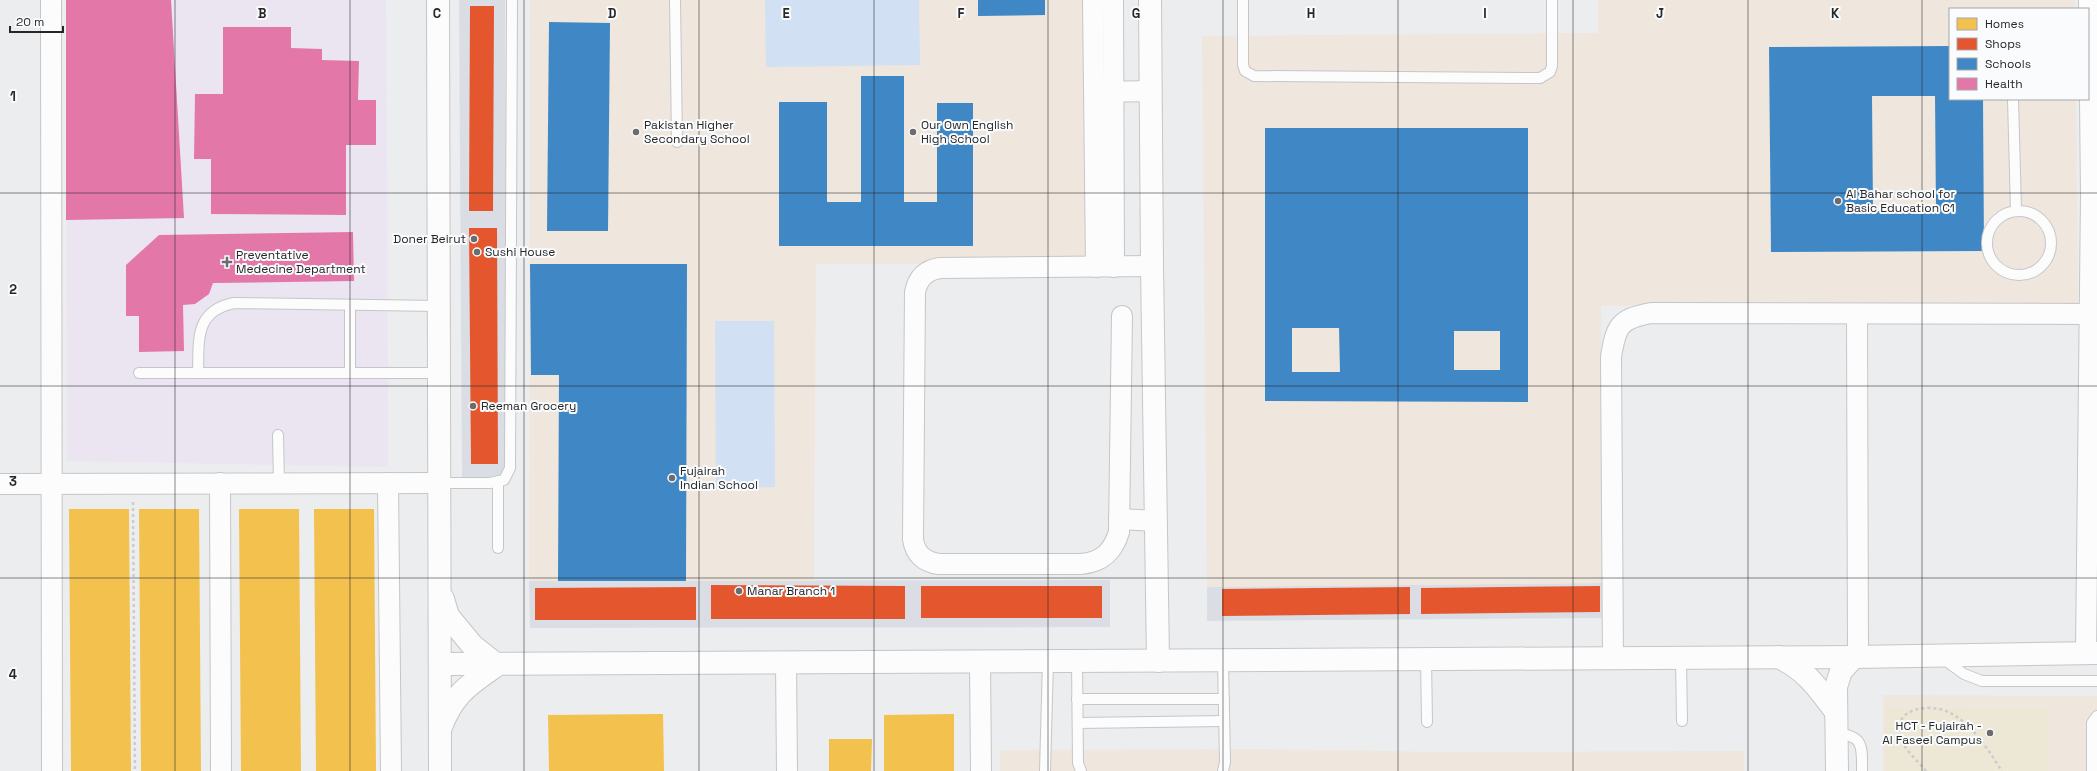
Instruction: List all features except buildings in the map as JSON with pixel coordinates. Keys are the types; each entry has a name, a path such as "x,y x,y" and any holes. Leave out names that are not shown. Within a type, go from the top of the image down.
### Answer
{"street":[{"path":"51,0 52,771"},
{"path":"438,0 440,771"},
{"path":"1093,0 1104,92"},
{"path":"1105,267 1104,92 1113,0"},
{"path":"1151,0 1152,266 1158,661"},
{"path":"440,664 497,665 1856,657 2091,653 2092,442 2090,314 2094,197 2089,0"},
{"path":"1104,92 1151,91"},
{"path":"1122,316 1119,532 1116,543 1110,552 1102,559 1092,563 1081,564 932,563 921,557 914,546 913,539 915,292 920,280 929,271 940,268 1152,266"},
{"path":"1613,658 1612,357 1618,329 1630,317 1651,313 2090,314"},
{"path":"1837,771 1837,677 1856,657 1857,314"},
{"path":"388,483 391,771"},
{"path":"0,484 439,483"},
{"path":"220,484 221,771"},
{"path":"1119,519 1156,521"},
{"path":"439,584 448,616 472,645 497,665"},
{"path":"1779,657 1798,667 1806,675 1836,723"},
{"path":"980,662 981,771"},
{"path":"786,663 788,771"},
{"path":"440,732 448,708 466,687 497,665"}],"lane":[{"path":"439,483 490,483 504,480 510,468 512,0"},
{"path":"675,0 677,142"},
{"path":"1243,0 1243,65 1245,71 1254,76 1540,78 1550,72 1552,66 1552,0"},
{"path":"2013,100 2016,210"},
{"path":"2016,210 2028,211 2042,221 2051,237 2051,249 2046,260 2038,269 2027,274 2016,275 2004,272 1994,264 1988,254 1986,243 1988,231 1994,221 2004,213 2016,210"},
{"path":"198,372 199,333 202,324 212,313 224,305 439,306"},
{"path":"350,305 350,373"},
{"path":"139,372 439,373"},
{"path":"278,435 279,483"},
{"path":"498,481 498,548"},
{"path":"1938,656 1964,674 1982,681 2097,681"},
{"path":"1681,658 1682,721"},
{"path":"1426,659 1427,722"},
{"path":"1223,661 1223,771"},
{"path":"1045,771 1048,662"},
{"path":"1077,662 1078,763 1081,771"},
{"path":"1077,699 1224,699"},
{"path":"2092,771 2092,722 2097,716"},
{"path":"1078,723 1224,721"},
{"path":"1836,723 1857,739 1862,746 1862,771"}],"path":[{"path":"133,484 135,771"},
{"path":"1926,771 1905,746 1900,735 1899,726 1905,716 1915,710 1931,707 1946,711 1973,730 2002,771"}],"shaded area":[{"name":"Preventative Medecine Department","path":"66,0 386,0 388,467 67,461"},
{"path":"459,0 505,0 507,478 462,479"},
{"path":"530,0 1085,0 1085,263 816,264 814,581 529,581"},
{"path":"765,0 919,0 920,65 766,67"},
{"path":"1598,0 2075,0 2076,8 1949,8 1949,100 2076,100 2078,303 1601,306 1603,583 1207,587 1202,36 1598,33"},
{"path":"715,321 774,321 775,487 716,488"},
{"path":"1110,580 1110,627 530,628 529,581"},
{"path":"1603,583 1604,618 1207,621 1207,587"},
{"name":"HCT - Fujairah - Al Faseel Campus","path":"1883,695 2097,696 2097,771 1883,771"},
{"path":"1257,749 1441,752 1744,751 1744,771 1000,771 1000,750"}],"sand":[{"name":"HCT - Fujairah - Al Faseel Campus","path":"1886,707 2047,709 2048,771 1886,771"}],"place":[{"name":"Pakistan Higher Secondary School","path":"636,132"},
{"name":"Our Own English High School","path":"913,132"},
{"name":"Al Bahar school for Basic Education C1","path":"1838,201"},
{"name":"Doner Beirut","path":"474,239"},
{"name":"Sushi House","path":"477,252"},
{"name":"Preventative Medecine Department","path":"227,262"},
{"name":"Reeman Grocery","path":"473,406"},
{"name":"Fujairah Indian School","path":"672,478"},
{"name":"Manar Branch 1","path":"739,591"},
{"name":"HCT - Fujairah - Al Faseel Campus","path":"1990,733"}]}
